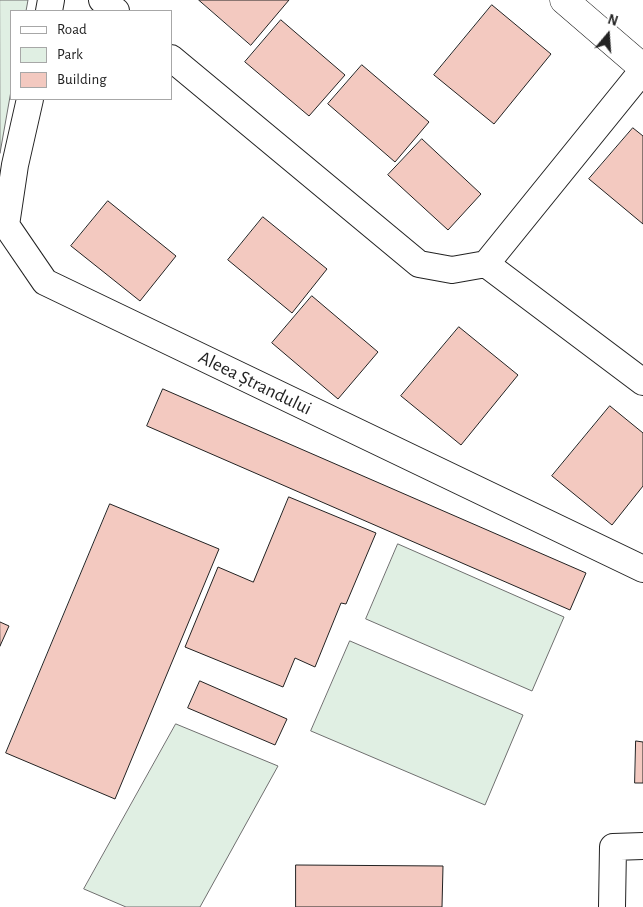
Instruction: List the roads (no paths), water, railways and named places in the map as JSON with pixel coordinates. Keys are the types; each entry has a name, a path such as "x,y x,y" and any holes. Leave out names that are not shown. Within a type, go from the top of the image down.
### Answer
{"main road":[{"path":"564,0 643,69"}],"street":[{"path":"102,0 115,10"},
{"path":"172,59 419,264 452,270 486,264 643,69"},
{"name":"Aleea Ștrandului","path":"30,100 15,166 6,225 45,282 643,569"},
{"path":"486,264 643,382"},
{"path":"612,907 613,847 643,846"}]}
